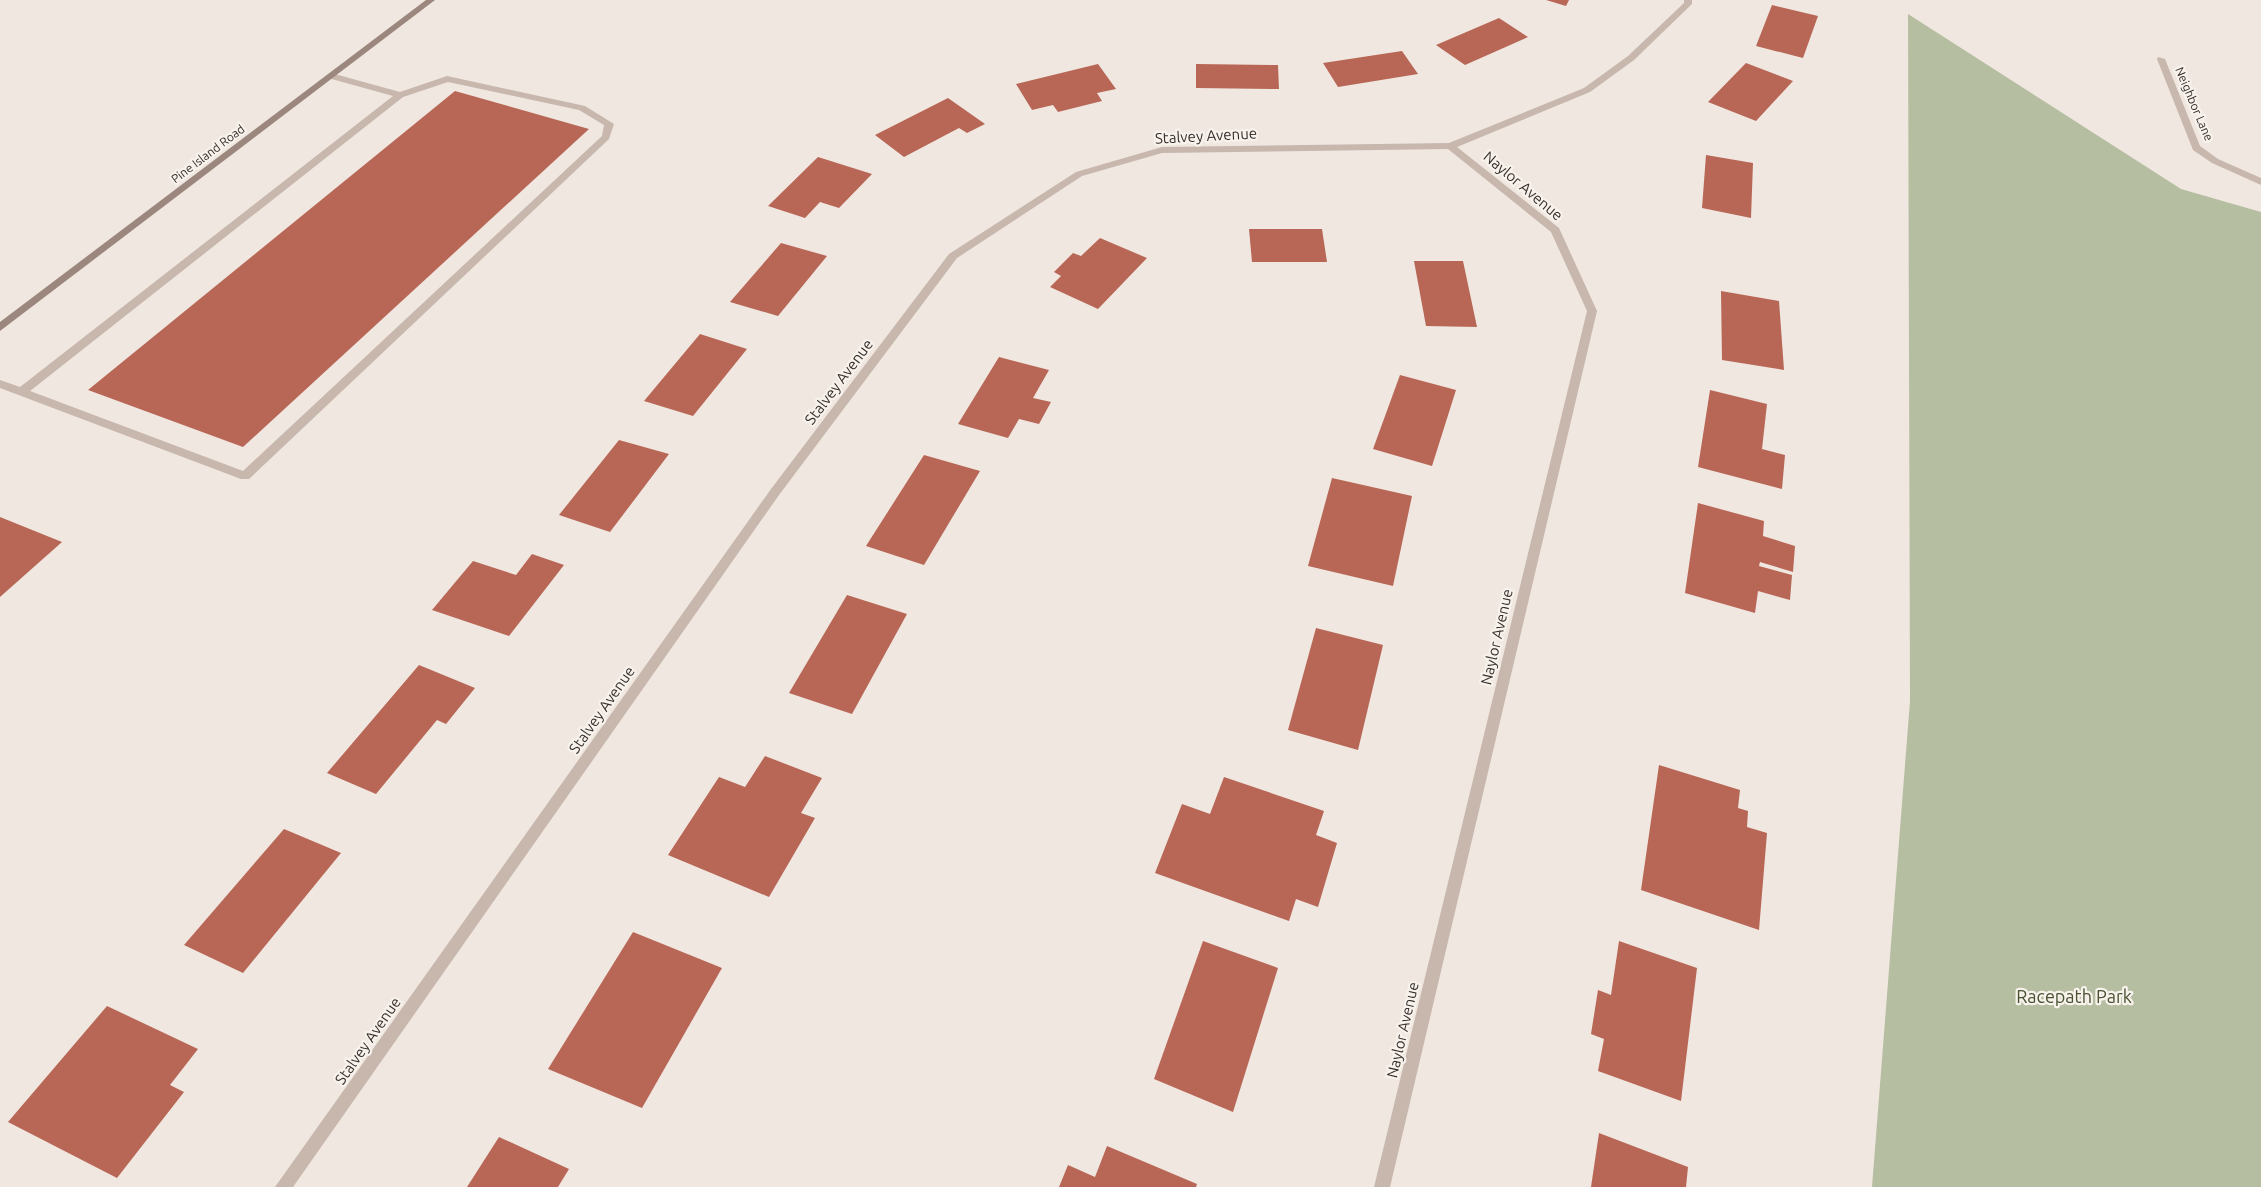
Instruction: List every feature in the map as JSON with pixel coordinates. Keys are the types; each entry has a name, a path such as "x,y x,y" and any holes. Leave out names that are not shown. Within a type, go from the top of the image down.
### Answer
{"street":[{"name":"Pine Island Road","path":"0,327 430,0"},
{"name":"Stalvey Avenue","path":"284,1187 775,492 953,256 1079,174 1162,150 1450,146 1587,90 1630,58 1688,4 1688,0"},
{"name":"Neighbor Lane","path":"2161,59 2196,148 2215,161 2261,182"},
{"path":"331,76 400,95"},
{"path":"0,384 21,392 245,476 606,137 609,124 582,108 447,79 400,95 21,392"},
{"name":"Naylor Avenue","path":"1382,1187 1592,311 1555,230 1450,146"}],"green space":[{"name":"Racepath Park","path":"1908,14 2181,189 2261,212 2261,1187 1872,1187 1910,701"}],"building":[{"path":"1546,0 1569,0 1566,6"},
{"path":"1772,5 1818,16 1803,58 1756,46"},
{"path":"1499,18 1528,37 1465,65 1436,45"},
{"path":"1402,51 1418,74 1338,87 1323,63"},
{"path":"1746,63 1793,81 1756,121 1708,102"},
{"path":"1098,64 1116,89 1097,93 1102,101 1058,112 1053,105 1032,110 1016,84"},
{"path":"1196,64 1278,65 1279,89 1196,88"},
{"path":"455,91 589,129 243,447 88,390"},
{"path":"948,98 985,124 967,133 959,128 904,157 875,135"},
{"path":"1706,155 1753,163 1751,218 1702,208"},
{"path":"818,157 872,174 839,208 820,202 805,218 768,206"},
{"path":"1249,229 1322,229 1327,262 1252,262"},
{"path":"1100,238 1147,258 1098,309 1050,287 1061,276 1054,272 1073,253 1081,256"},
{"path":"781,243 827,256 778,316 730,302"},
{"path":"1414,261 1463,261 1477,327 1426,326"},
{"path":"1721,291 1779,301 1784,370 1722,360"},
{"path":"700,334 747,349 693,416 644,401"},
{"path":"999,357 1049,370 1033,398 1051,402 1039,424 1019,419 1008,438 958,424"},
{"path":"1400,375 1456,390 1432,466 1373,449"},
{"path":"1710,390 1767,404 1762,449 1785,455 1782,489 1698,467"},
{"path":"619,440 669,454 610,532 559,515"},
{"path":"924,455 980,471 924,565 866,546"},
{"path":"1332,478 1412,496 1393,586 1308,566"},
{"path":"1698,503 1764,521 1763,536 1795,546 1793,572 1760,562 1759,566 1792,575 1790,600 1758,591 1755,613 1685,593"},
{"path":"0,517 62,542 0,597"},
{"path":"532,554 564,565 509,636 432,610 473,561 516,575"},
{"path":"847,595 907,614 852,714 789,693"},
{"path":"1316,628 1383,645 1358,750 1288,730"},
{"path":"419,665 475,688 446,724 437,720 376,794 327,773"},
{"path":"765,756 822,778 801,813 815,818 769,897 668,855 719,777 745,787"},
{"path":"1659,765 1740,790 1738,808 1748,811 1747,827 1767,833 1759,930 1641,890"},
{"path":"1224,777 1324,811 1316,835 1337,843 1318,907 1296,899 1289,921 1155,873 1182,804 1210,814"},
{"path":"284,829 341,853 243,973 184,945"},
{"path":"633,932 722,968 642,1108 548,1069"},
{"path":"1203,941 1278,968 1233,1112 1154,1079"},
{"path":"1619,941 1697,968 1681,1101 1598,1071 1604,1039 1591,1034 1598,990 1611,995"},
{"path":"107,1006 198,1049 170,1085 184,1092 117,1178 8,1122"},
{"path":"1599,1133 1688,1167 1686,1187 1591,1187"},
{"path":"499,1137 569,1169 558,1187 467,1187"},
{"path":"1107,1146 1197,1184 1196,1187 1059,1187 1068,1165 1095,1177"}]}
